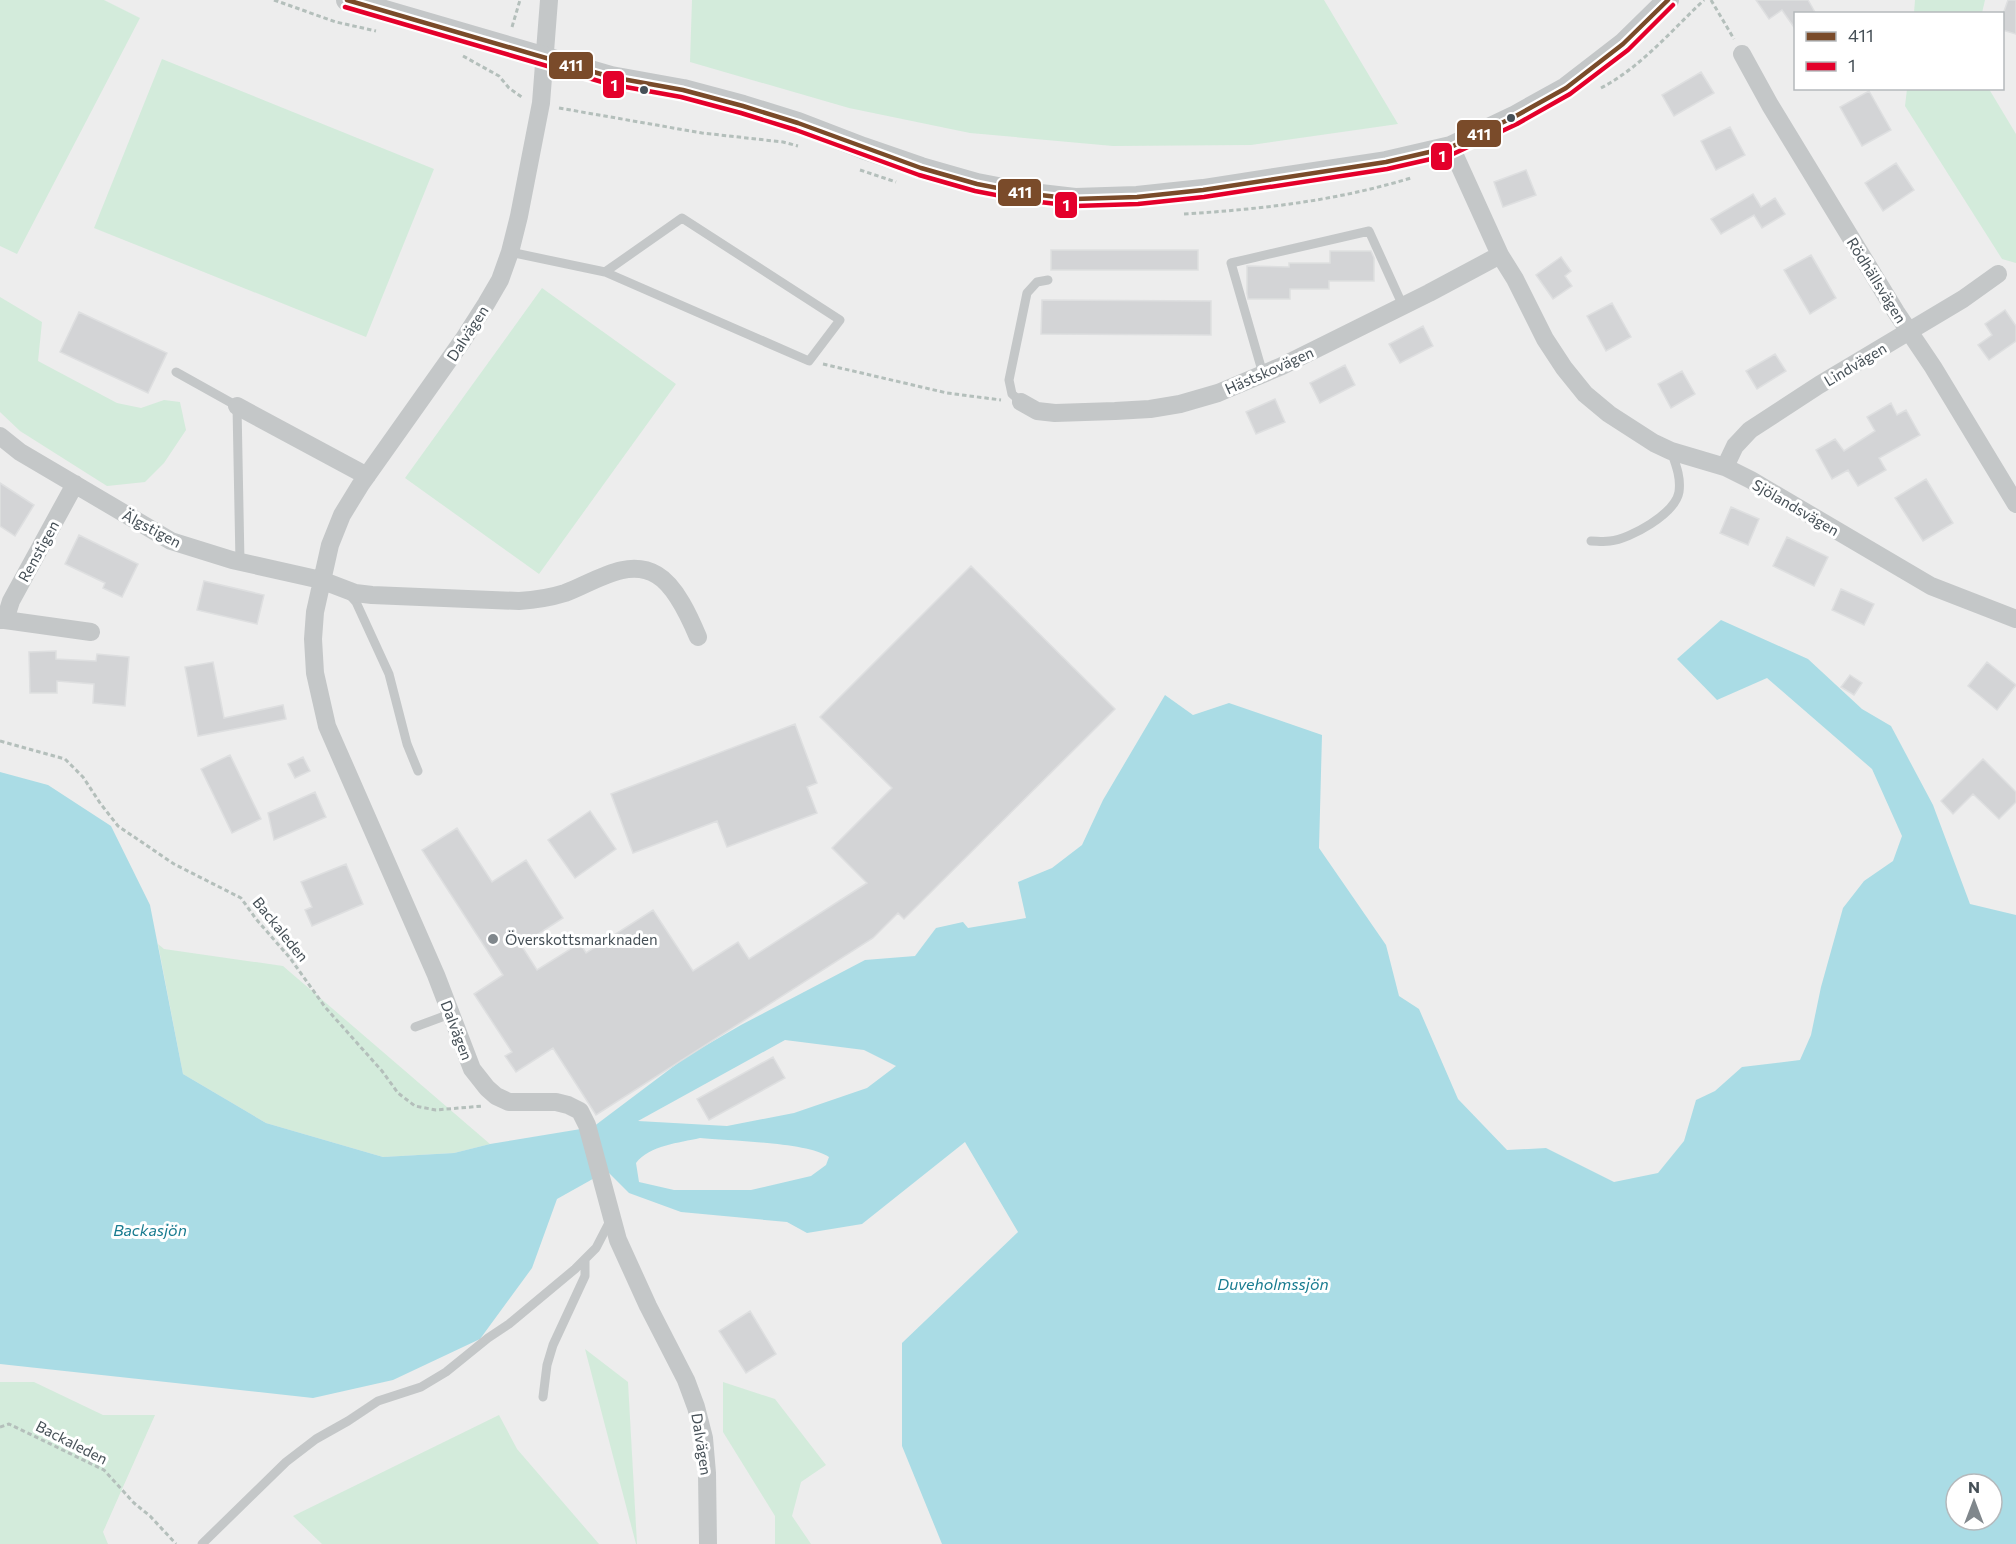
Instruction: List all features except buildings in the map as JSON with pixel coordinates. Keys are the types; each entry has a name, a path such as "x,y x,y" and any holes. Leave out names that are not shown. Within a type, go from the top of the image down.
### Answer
{"street":[{"path":"347,0 611,77 683,90 743,106 798,123 921,168 977,184 1023,194 1075,199 1137,197 1203,190 1386,162 1451,147 1514,117 1566,88 1623,44 1668,0"},
{"name":"Dalvägen","path":"549,0 541,103 510,252 500,280 469,331 342,515 330,545 315,612 315,673 327,726 436,975 472,1069 496,1096 509,1102 555,1102 568,1105 580,1111 587,1125 611,1219 633,1276 686,1380 696,1407 704,1438 708,1544"},
{"name":"Rödhällsvägen","path":"1742,54 1770,105 1896,312 2016,504"},
{"name":"Sjölandsvägen","path":"1451,147 1500,255 1515,279 1545,339 1564,369 1586,394 1609,414 1671,451 1725,467 1821,520 1931,586 2012,614"},
{"name":"Hästskovägen","path":"1021,402 1037,411 1055,413 1150,409 1180,404 1218,393 1263,374 1403,306 1500,255"},
{"name":"Lindvägen","path":"1725,467 1735,446 1750,430 1772,414 1963,299 1998,274"},
{"path":"237,406 367,476"},
{"name":"Älgstigen","path":"0,436 20,452 171,541 240,562 321,580"},
{"name":"Renstigen","path":"75,484 2,620 91,632"},
{"path":"321,580 356,593 372,595 531,600 566,592 612,573 628,569 644,570 659,576 670,588 686,609 698,637"}],"lane":[{"path":"510,252 604,272 809,361 840,320 682,218 604,272"},
{"path":"1263,374 1231,263 1369,231 1403,306"},
{"path":"1021,402 1012,394 1009,380 1027,293 1037,282 1048,280"},
{"path":"176,372 237,406 240,562"},
{"path":"1591,541 1610,541 1626,537 1669,510 1679,494 1679,474 1671,451"},
{"path":"345,589 356,602 389,674 408,744 418,771"},
{"path":"415,1027 450,1014"},
{"path":"202,1544 286,1462 316,1439 378,1401 421,1386 446,1372 509,1324 575,1269 596,1248 611,1219"},
{"path":"543,1397 547,1365 553,1345 585,1276 585,1259"}],"path":[{"path":"274,0 336,22 382,32"},
{"path":"1593,92 1619,79 1704,0"},
{"path":"1711,0 1742,54"},
{"path":"459,54 499,76 521,97 566,110 702,134 783,142 803,147"},
{"path":"852,167 906,186"},
{"path":"1183,214 1290,205 1368,190 1420,176"},
{"path":"809,361 947,393 1021,402"},
{"name":"Backaleden","path":"0,741 65,759 83,777 99,803 118,826 174,864 241,898 290,958 325,1007 382,1071 398,1093 415,1107 436,1110 482,1107 496,1096"},
{"name":"Backaleden","path":"0,1427 9,1424 104,1470 176,1544"}],"green space":[{"path":"0,0 104,0 140,18 17,254 0,246"},
{"path":"692,0 1324,0 1398,124 1251,145 1113,146 970,133 849,108 690,62"},
{"path":"1915,0 1985,0 1982,12 1914,12"},
{"path":"162,59 434,169 366,337 94,228"},
{"path":"1907,90 1990,90 2016,134 2016,263 2002,259 1905,106"},
{"path":"542,288 676,384 539,574 405,478"},
{"path":"0,297 42,322 38,361 117,403 141,408 164,400 180,402 186,430 164,463 145,482 107,486 20,431 0,412"},
{"path":"158,944 164,949 283,966 490,1144 454,1153 383,1157 266,1123 183,1074"},
{"path":"585,1349 628,1382 637,1544 636,1544"},
{"path":"0,1382 34,1382 103,1415 155,1415 103,1532 108,1544 0,1544"},
{"path":"723,1382 775,1399 826,1465 801,1482 792,1516 811,1544 775,1544 775,1516 723,1432"},
{"path":"499,1415 517,1449 599,1544 322,1544 293,1516"}],"water":[{"name":"Duveholmssjön","path":"1721,620 1808,659 1862,709 1891,726 1933,805 1970,904 2016,915 2016,1544 942,1544 902,1446 902,1343 1018,1232 965,1142 862,1224 807,1233 787,1222 681,1212 629,1193 607,1171 557,1199 532,1268 480,1339 393,1380 313,1398 0,1364 0,772 48,785 111,826 150,905 183,1074 266,1123 383,1157 454,1153 490,1144 593,1127 686,1057 741,1025 865,960 915,956 936,928 963,922 968,928 1026,918 1018,882 1052,868 1082,845 1103,800 1165,695 1193,715 1229,703 1322,735 1319,848 1386,945 1399,996 1419,1009 1458,1099 1507,1150 1546,1148 1614,1182 1658,1173 1684,1141 1696,1100 1715,1091 1742,1067 1800,1060 1811,1035 1821,987 1843,908 1864,881 1893,861 1902,836 1872,769 1767,678 1717,700 1677,659","holes":["785,1040 864,1050 896,1066 867,1088 794,1113 727,1126 638,1121","700,1138 787,1145 819,1152 829,1157 826,1165 811,1176 751,1190 674,1190 639,1182 636,1163 642,1157 657,1148"]}],"transit line":[{"name":"411","path":"347,0 611,77 683,90 743,106 798,123 921,168 977,184 1023,193 1075,199 1137,197 1203,190 1386,162 1451,147 1514,117 1566,88 1623,44 1668,0"},
{"name":"1","path":"345,7 609,84 681,97 741,113 796,130 919,175 975,191 1022,200 1075,206 1138,204 1204,197 1387,169 1453,154 1517,124 1570,94 1628,50 1673,5"}],"place":[{"name":"Överskottsmarknaden","path":"493,939"}],"water label":[{"name":"Backasjön","path":"150,1229"}]}
